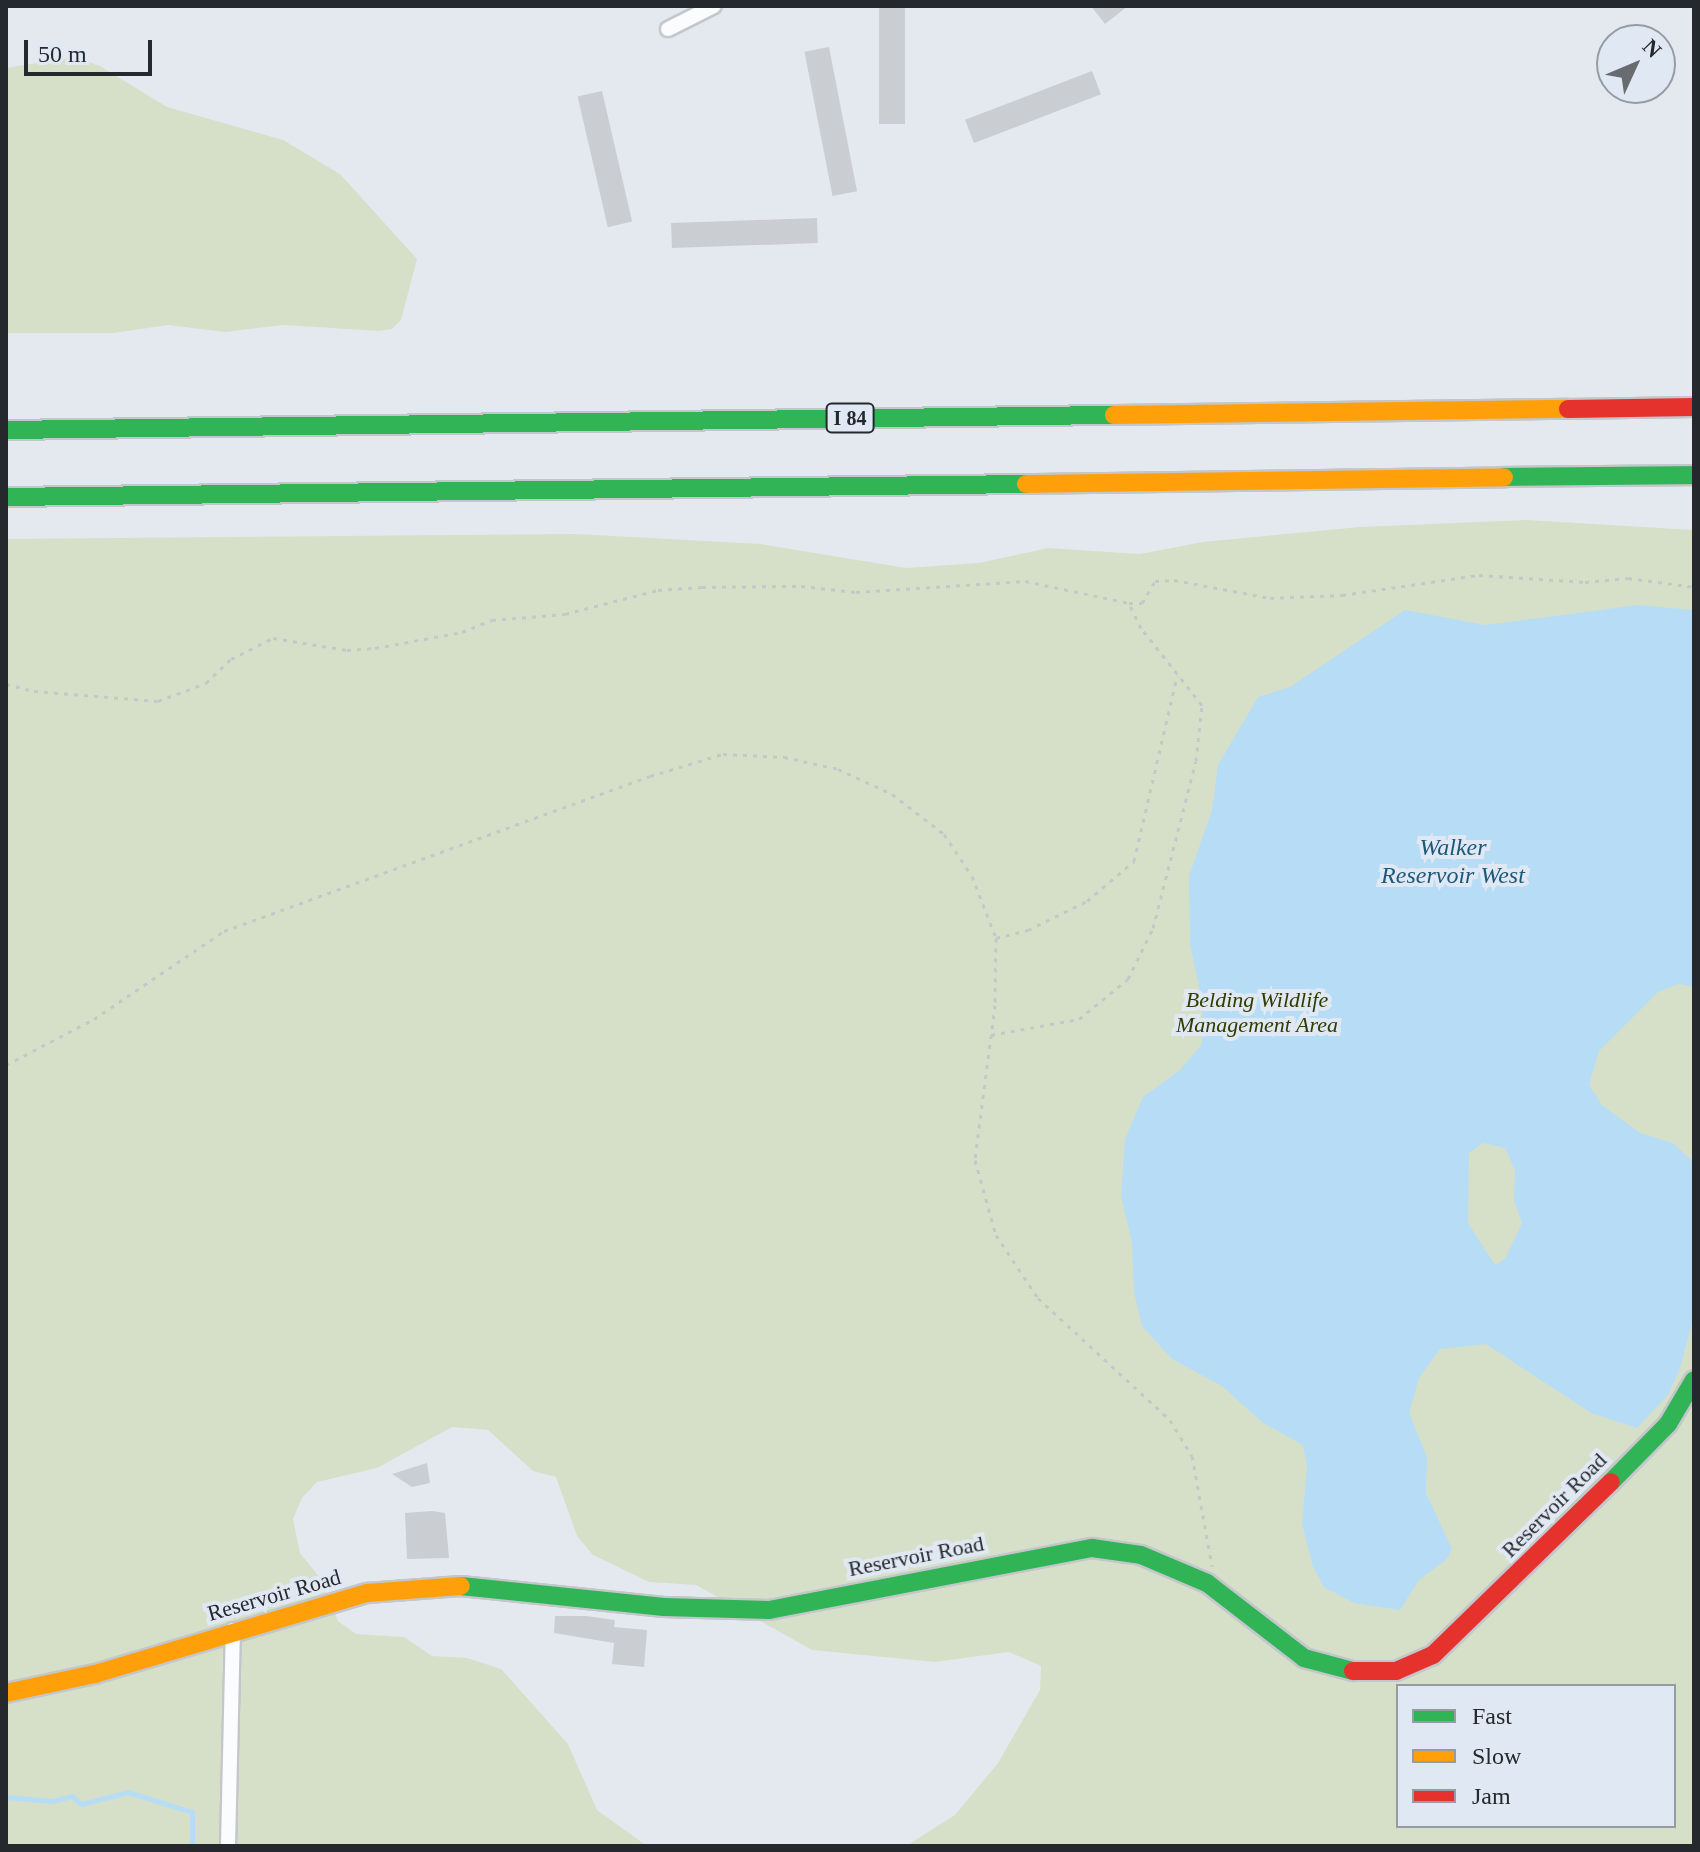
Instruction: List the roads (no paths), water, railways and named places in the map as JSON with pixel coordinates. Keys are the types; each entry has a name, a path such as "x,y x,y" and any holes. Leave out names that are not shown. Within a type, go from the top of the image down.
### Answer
{"main road":[{"name":"I 84","path":"6,430 1694,407"},
{"path":"6,497 1694,475"},
{"name":"Reservoir Road","path":"6,1693 95,1674 233,1630 367,1593 458,1586 664,1607 769,1610 1092,1548 1141,1555 1207,1583 1304,1658 1344,1671 1396,1671 1433,1655 1475,1619 1668,1424 1694,1380"}],"street":[{"path":"668,29 714,6"},
{"path":"228,1846 233,1630"}],"water":[{"name":"Walker Reservoir West","path":"1638,605 1694,610 1694,987 1679,984 1658,992 1599,1051 1589,1085 1602,1105 1640,1133 1673,1143 1694,1163 1694,1316 1680,1368 1668,1395 1637,1428 1591,1413 1486,1344 1440,1349 1419,1378 1409,1413 1427,1457 1426,1493 1452,1549 1447,1559 1419,1580 1400,1610 1354,1603 1324,1587 1313,1567 1302,1524 1307,1466 1303,1445 1263,1423 1222,1386 1172,1359 1142,1326 1134,1292 1132,1243 1121,1196 1125,1139 1143,1097 1180,1070 1202,1044 1202,1000 1190,945 1189,876 1212,810 1218,765 1258,697 1290,687 1405,610 1485,625","holes":["1483,1143 1505,1148 1515,1170 1514,1201 1522,1223 1505,1259 1495,1265 1468,1223 1469,1153"]}],"waterway":[{"path":"6,1797 52,1801 72,1796 81,1804 128,1792 192,1812 192,1846"}],"park label":[{"name":"Belding Wildlife Management Area","path":"1257,1012"}]}
